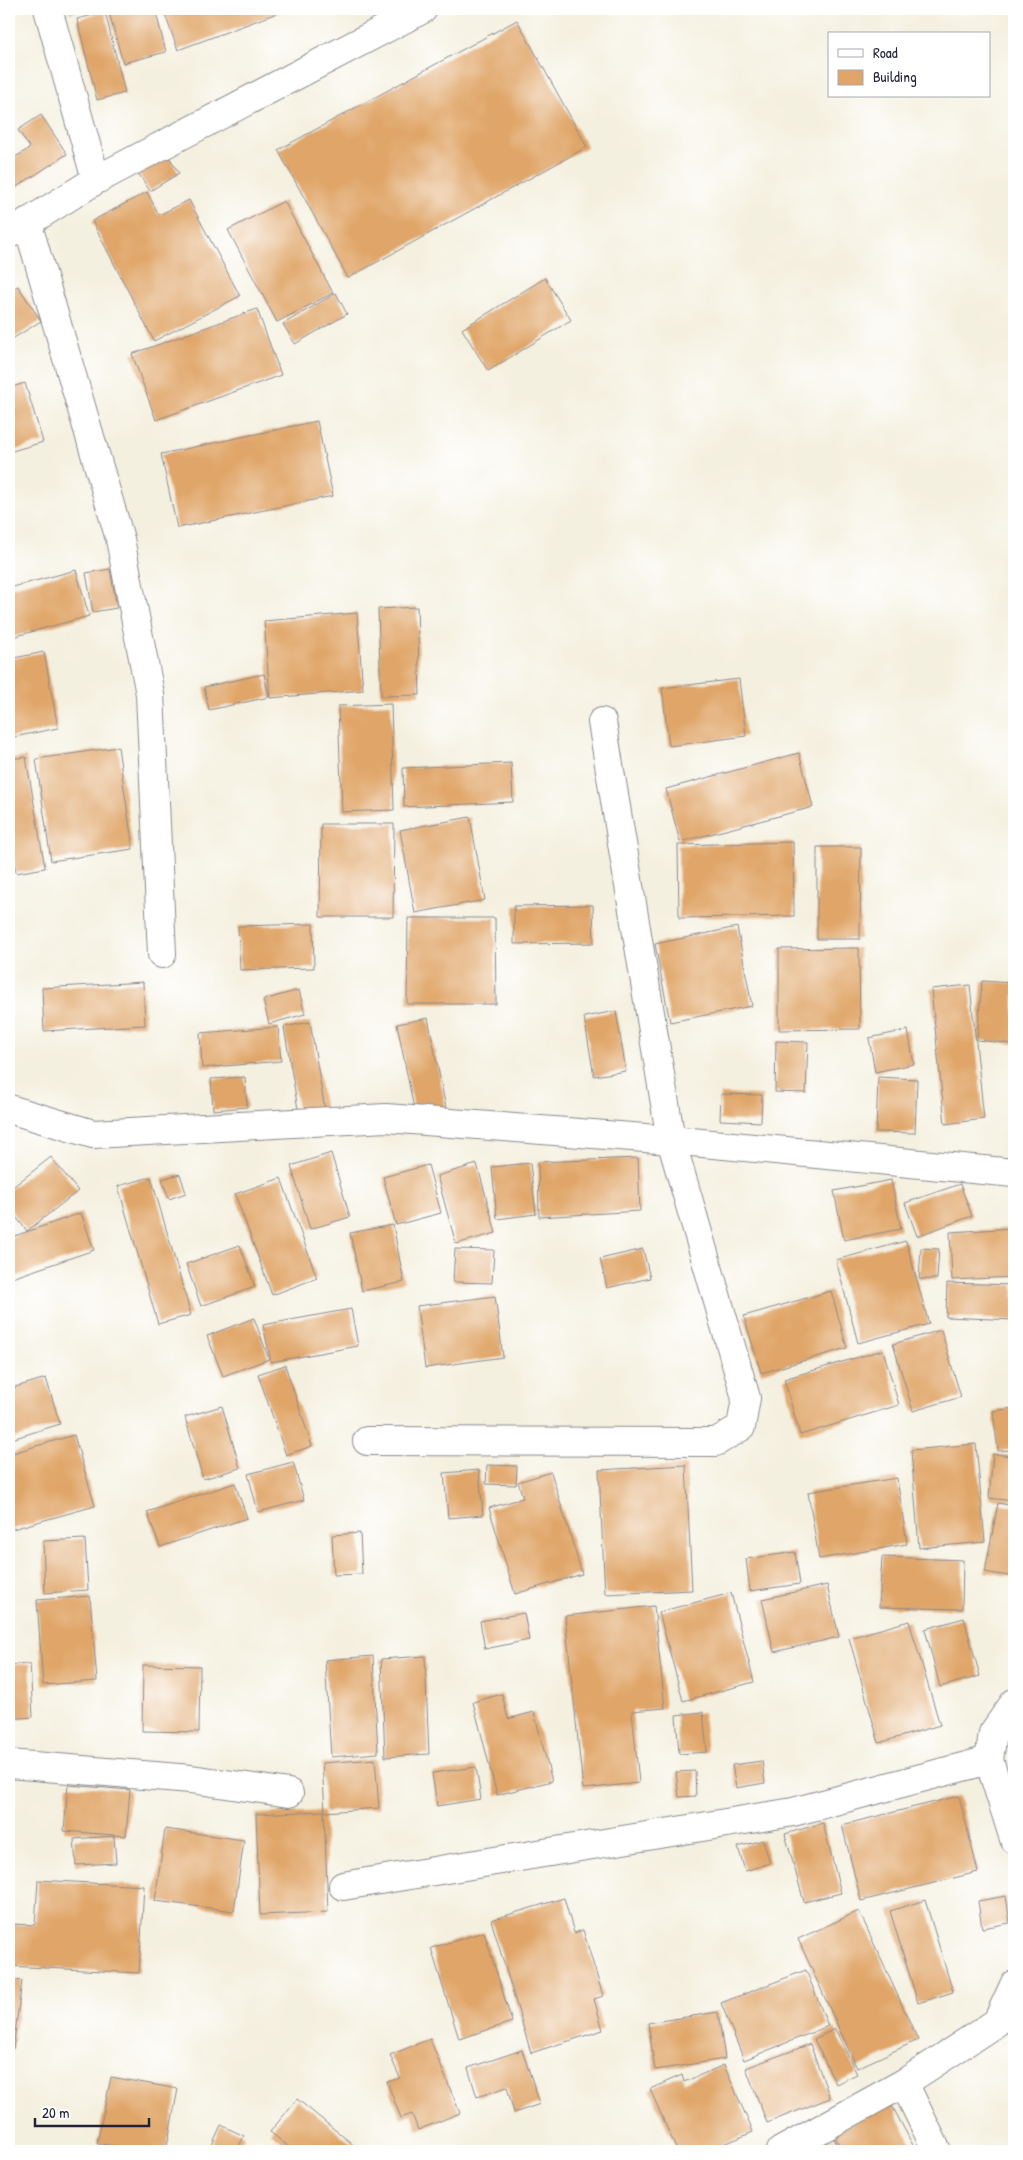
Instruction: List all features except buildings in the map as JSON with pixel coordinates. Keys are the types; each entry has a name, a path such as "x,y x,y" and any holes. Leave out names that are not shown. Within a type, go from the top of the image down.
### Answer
{"street":[{"path":"48,9 96,180"},
{"path":"162,954 150,694 120,539 18,228 96,180 407,13"},
{"path":"367,1442 716,1442 741,1427 746,1398 671,1140 602,722"},
{"path":"9,1109 93,1134 386,1118 671,1140 1014,1173"},
{"path":"1014,1703 993,1733 990,1760 1014,1839"},
{"path":"343,1886 793,1812 990,1760"},
{"path":"9,1764 191,1779 289,1793"},
{"path":"781,2151 904,2083 997,2022 1014,1985"},
{"path":"904,2083 937,2151"}]}
